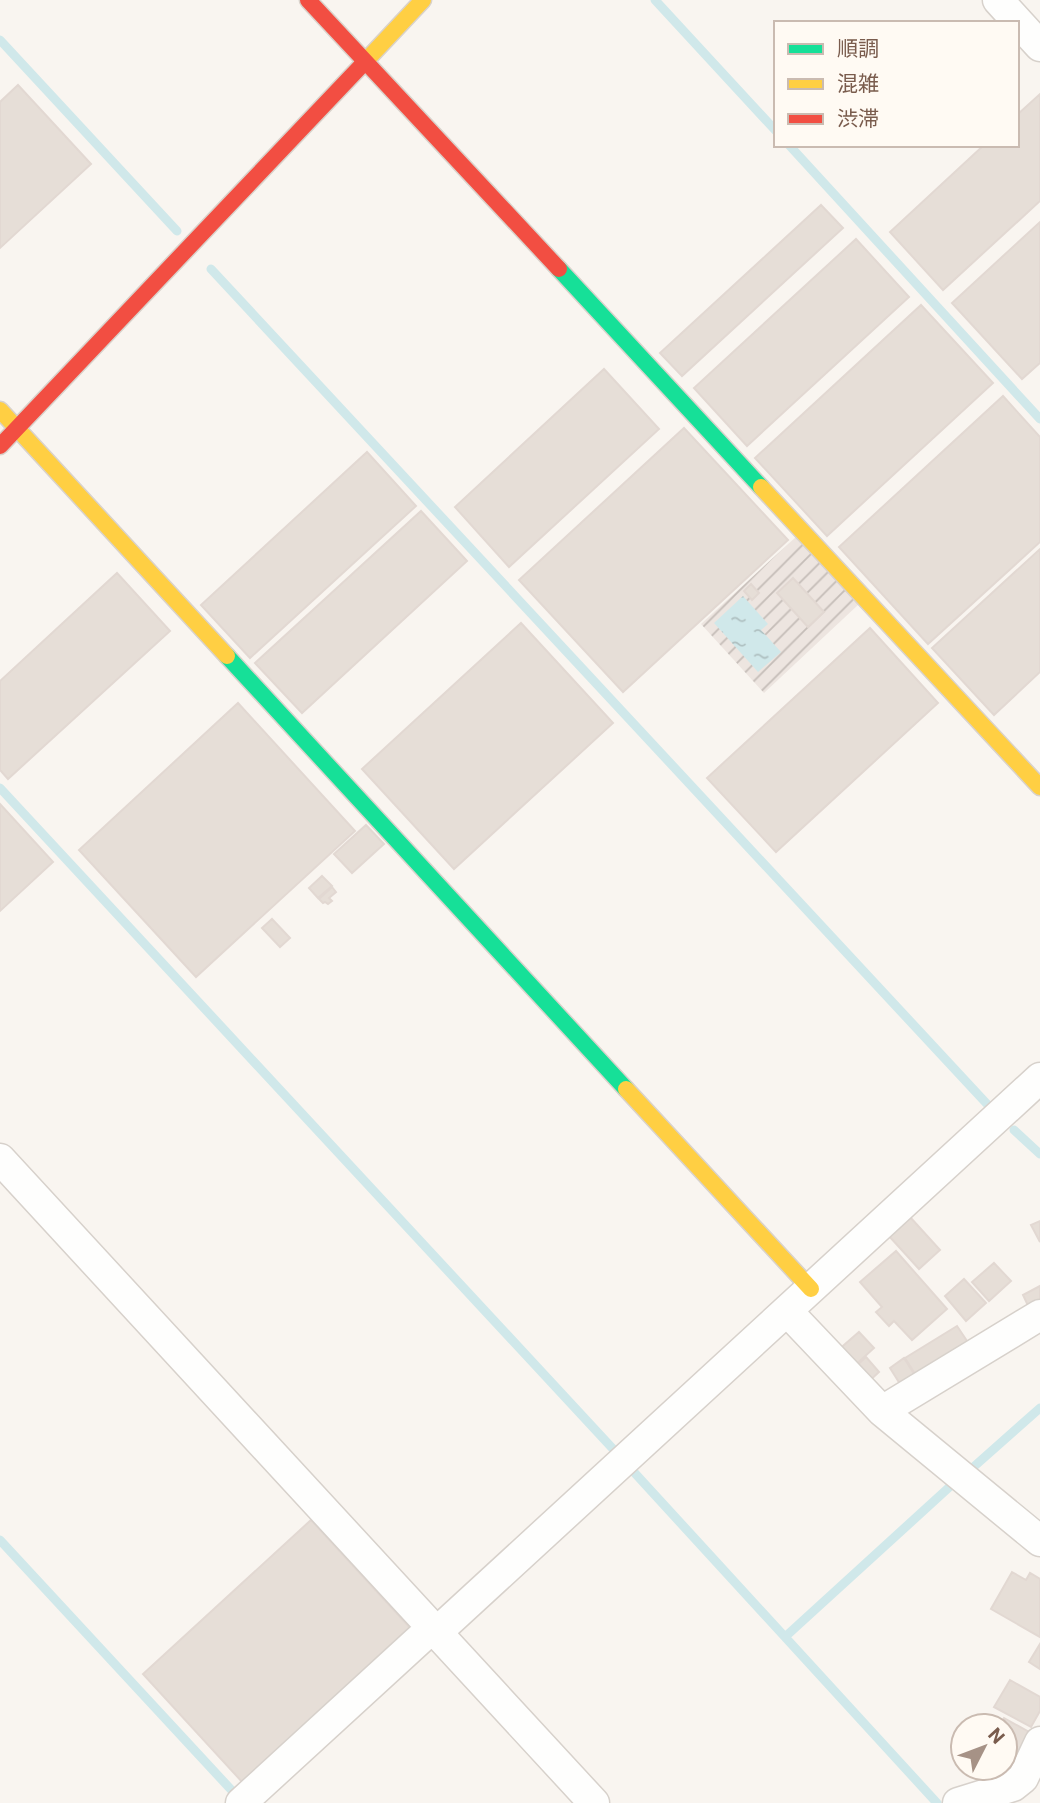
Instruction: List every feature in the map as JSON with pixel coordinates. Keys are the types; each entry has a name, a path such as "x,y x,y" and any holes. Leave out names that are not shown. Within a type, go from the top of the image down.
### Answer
{"street":[{"path":"308,0 1040,787"},
{"path":"0,446 423,0"},
{"path":"998,0 1017,21"},
{"path":"1019,23 1040,46"},
{"path":"0,410 810,1289"},
{"path":"241,1803 787,1311 1040,1078"},
{"path":"0,1159 594,1803"},
{"path":"787,1311 882,1411 1040,1541"},
{"path":"882,1411 1040,1315"},
{"path":"958,1803 1013,1786 1023,1778 1040,1742"}],"shaded area":[{"path":"797,536 859,604 764,693 701,624"}],"water":[{"path":"743,596 768,624 761,630 781,652 758,672 714,623"}],"building":[{"path":"18,85 91,164 0,248 0,102"},
{"path":"1040,94 1040,201 943,290 890,232 982,147 1019,147 1019,113"},
{"path":"821,205 843,228 682,376 660,353"},
{"path":"1040,222 1040,363 1022,379 952,303"},
{"path":"856,239 909,297 747,446 694,388"},
{"path":"921,305 993,383 827,536 755,458"},
{"path":"604,369 659,429 509,567 455,507"},
{"path":"1003,396 1040,437 1040,542 928,644 839,547"},
{"path":"684,428 788,540 623,692 519,580"},
{"path":"367,452 416,506 250,658 201,605"},
{"path":"421,511 467,561 302,713 255,663"},
{"path":"1040,549 1040,672 994,715 932,648"},
{"path":"117,573 170,631 8,779 0,770 0,681"},
{"path":"793,578 824,612 808,627 777,593"},
{"path":"751,584 759,593 752,600 744,591"},
{"path":"521,623 613,723 454,869 362,769"},
{"path":"870,628 938,703 776,852 707,778"},
{"path":"238,703 355,831 196,977 79,850"},
{"path":"0,804 53,862 0,911"},
{"path":"366,825 384,844 352,873 334,854"},
{"path":"322,876 332,886 318,898 309,888"},
{"path":"332,887 336,892 329,898 332,901 323,903 319,899"},
{"path":"272,919 290,938 280,947 262,928"},
{"path":"910,1217 940,1250 919,1269 889,1236"},
{"path":"1040,1221 1040,1242 1031,1225"},
{"path":"896,1251 947,1309 912,1340 894,1321 889,1326 876,1312 882,1307 860,1282"},
{"path":"994,1263 1011,1281 989,1301 972,1282"},
{"path":"964,1279 986,1303 966,1321 945,1296"},
{"path":"1040,1286 1040,1305 1030,1310 1023,1295"},
{"path":"957,1326 969,1344 917,1377 905,1358"},
{"path":"859,1332 874,1348 852,1368 837,1351"},
{"path":"866,1357 879,1372 866,1384 853,1369"},
{"path":"904,1358 916,1377 902,1387 890,1368"},
{"path":"311,1520 412,1630 244,1784 143,1674"},
{"path":"1012,1572 1026,1580 1030,1573 1040,1579 1040,1637 991,1609"},
{"path":"1040,1644 1040,1669 1029,1662"},
{"path":"1010,1680 1040,1697 1040,1711 1031,1727 1019,1721 1019,1712 1003,1712 994,1707"},
{"path":"1019,1726 1029,1732 1019,1750"}],"waterway":[{"path":"655,0 774,129"},
{"path":"0,40 177,231"},
{"path":"791,147 1040,419"},
{"path":"211,269 987,1104"},
{"path":"0,788 614,1450"},
{"path":"1014,1130 1040,1154"},
{"path":"969,1471 1040,1408"},
{"path":"632,1470 937,1803"},
{"path":"785,1637 956,1481"},
{"path":"0,1540 236,1795"}],"traffic: fast":[{"path":"559,269 761,487"},
{"path":"227,656 626,1089"}],"traffic: slow":[{"path":"361,66 423,0"},
{"path":"0,410 227,656"},
{"path":"761,487 1040,787"},
{"path":"626,1089 811,1289"}],"traffic: jam":[{"path":"308,0 559,269"},
{"path":"0,446 361,66"}]}
